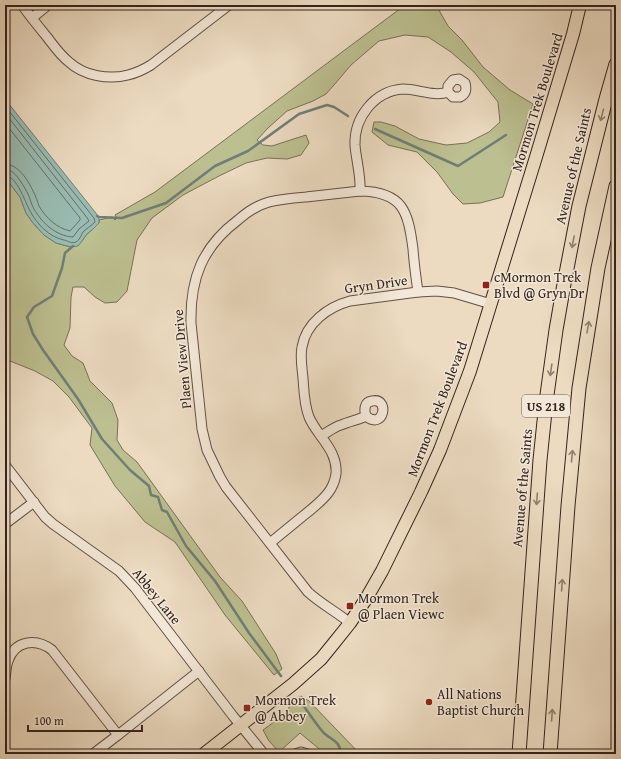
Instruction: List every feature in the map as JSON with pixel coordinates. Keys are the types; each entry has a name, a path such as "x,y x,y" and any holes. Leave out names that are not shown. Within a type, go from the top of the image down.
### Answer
{"highway":[{"name":"Avenue of the Saints","path":"519,754 540,460 556,330 579,206 616,64"},
{"name":"US 218","path":"550,754 568,506 579,388 598,268 616,186"}],"main road":[{"name":"Mormon Trek Boulevard","path":"204,754 290,687 321,659 350,623 366,600 382,571 440,450 470,371 573,34 580,5"}],"street":[{"path":"22,5 60,54 70,64 92,74 110,77 129,75 151,66 229,5"},
{"path":"32,18 48,5"},
{"path":"360,191 355,145 359,122 364,111 374,100 400,89 410,89 438,94 448,92"},
{"name":"Plaen View Drive","path":"350,623 308,592 226,487 207,450 202,429 191,323 190,306 193,288 204,258 212,245 220,234 245,214 268,202 360,191 372,191 386,195 397,202 407,217 411,234 418,292"},
{"name":"Gryn Drive","path":"270,543 319,503 328,493 336,474 332,452 309,417 304,395 301,355 302,346 305,336 313,324 329,309 340,304 350,301 418,292 447,292 491,304"},
{"path":"321,436 331,429 360,420 366,416"},
{"name":"Abbey Lane","path":"5,465 45,517 119,571 135,588 264,754"},
{"path":"5,524 34,502"},
{"path":"5,679 8,660 17,648 30,642 46,645 52,650 118,734"},
{"path":"93,754 199,671"},
{"path":"295,754 306,752 308,754"}],"green space":[{"path":"405,5 436,5 448,26 462,40 483,67 510,90 533,104 503,197 480,203 463,204 453,194 437,172 417,152 388,145 372,132 374,122 381,122 395,126 419,139 446,145 467,143 489,132 500,122 498,102 474,72 451,52 428,37 405,35 379,41 351,65 326,94 313,101 287,111 257,140 263,145 272,146 306,135 309,143 301,155 287,159 267,158 246,163 183,195 152,218 137,240 127,291 117,302 105,303 95,297 84,287 73,287 71,297 70,328 64,345 72,356 83,363 90,381 112,403 118,420 117,440 123,450 137,462 220,577 242,601 276,654 282,669 274,675 225,615 175,542 145,522 115,486 90,445 92,428 69,397 53,381 35,371 5,359 5,177 20,197 26,213 44,235 56,243 71,247 82,241 86,235 99,223 99,220 112,217 115,220 117,218 115,215 155,192"},
{"path":"301,696 309,701 360,754 325,754 300,733 279,752 269,741 263,730 278,719 282,719 291,704"}],"water":[{"path":"5,99 99,217 99,223 86,235 78,246 71,247 56,243 44,235 26,213 20,197 5,177"}],"waterway":[{"path":"97,216 122,218 166,203 215,166 248,151 299,114 327,105 334,107 348,116"},
{"path":"375,129 458,166 506,135"},
{"path":"73,246 65,253 62,268 52,296 34,307 27,317 33,334 78,399 102,439 130,470 149,486 151,495 158,497 162,510 167,512 186,546 215,581 249,633 281,676"},
{"path":"298,698 322,731 339,745 341,754"}],"place":[{"name":"cMormon Trek Blvd @ Gryn Dr","path":"486,285"},
{"name":"Mormon Trek @ Plaen Viewc","path":"350,606"},
{"name":"All Nations Baptist Church","path":"429,702"},
{"name":"Mormon Trek @ Abbey","path":"247,708"}]}
